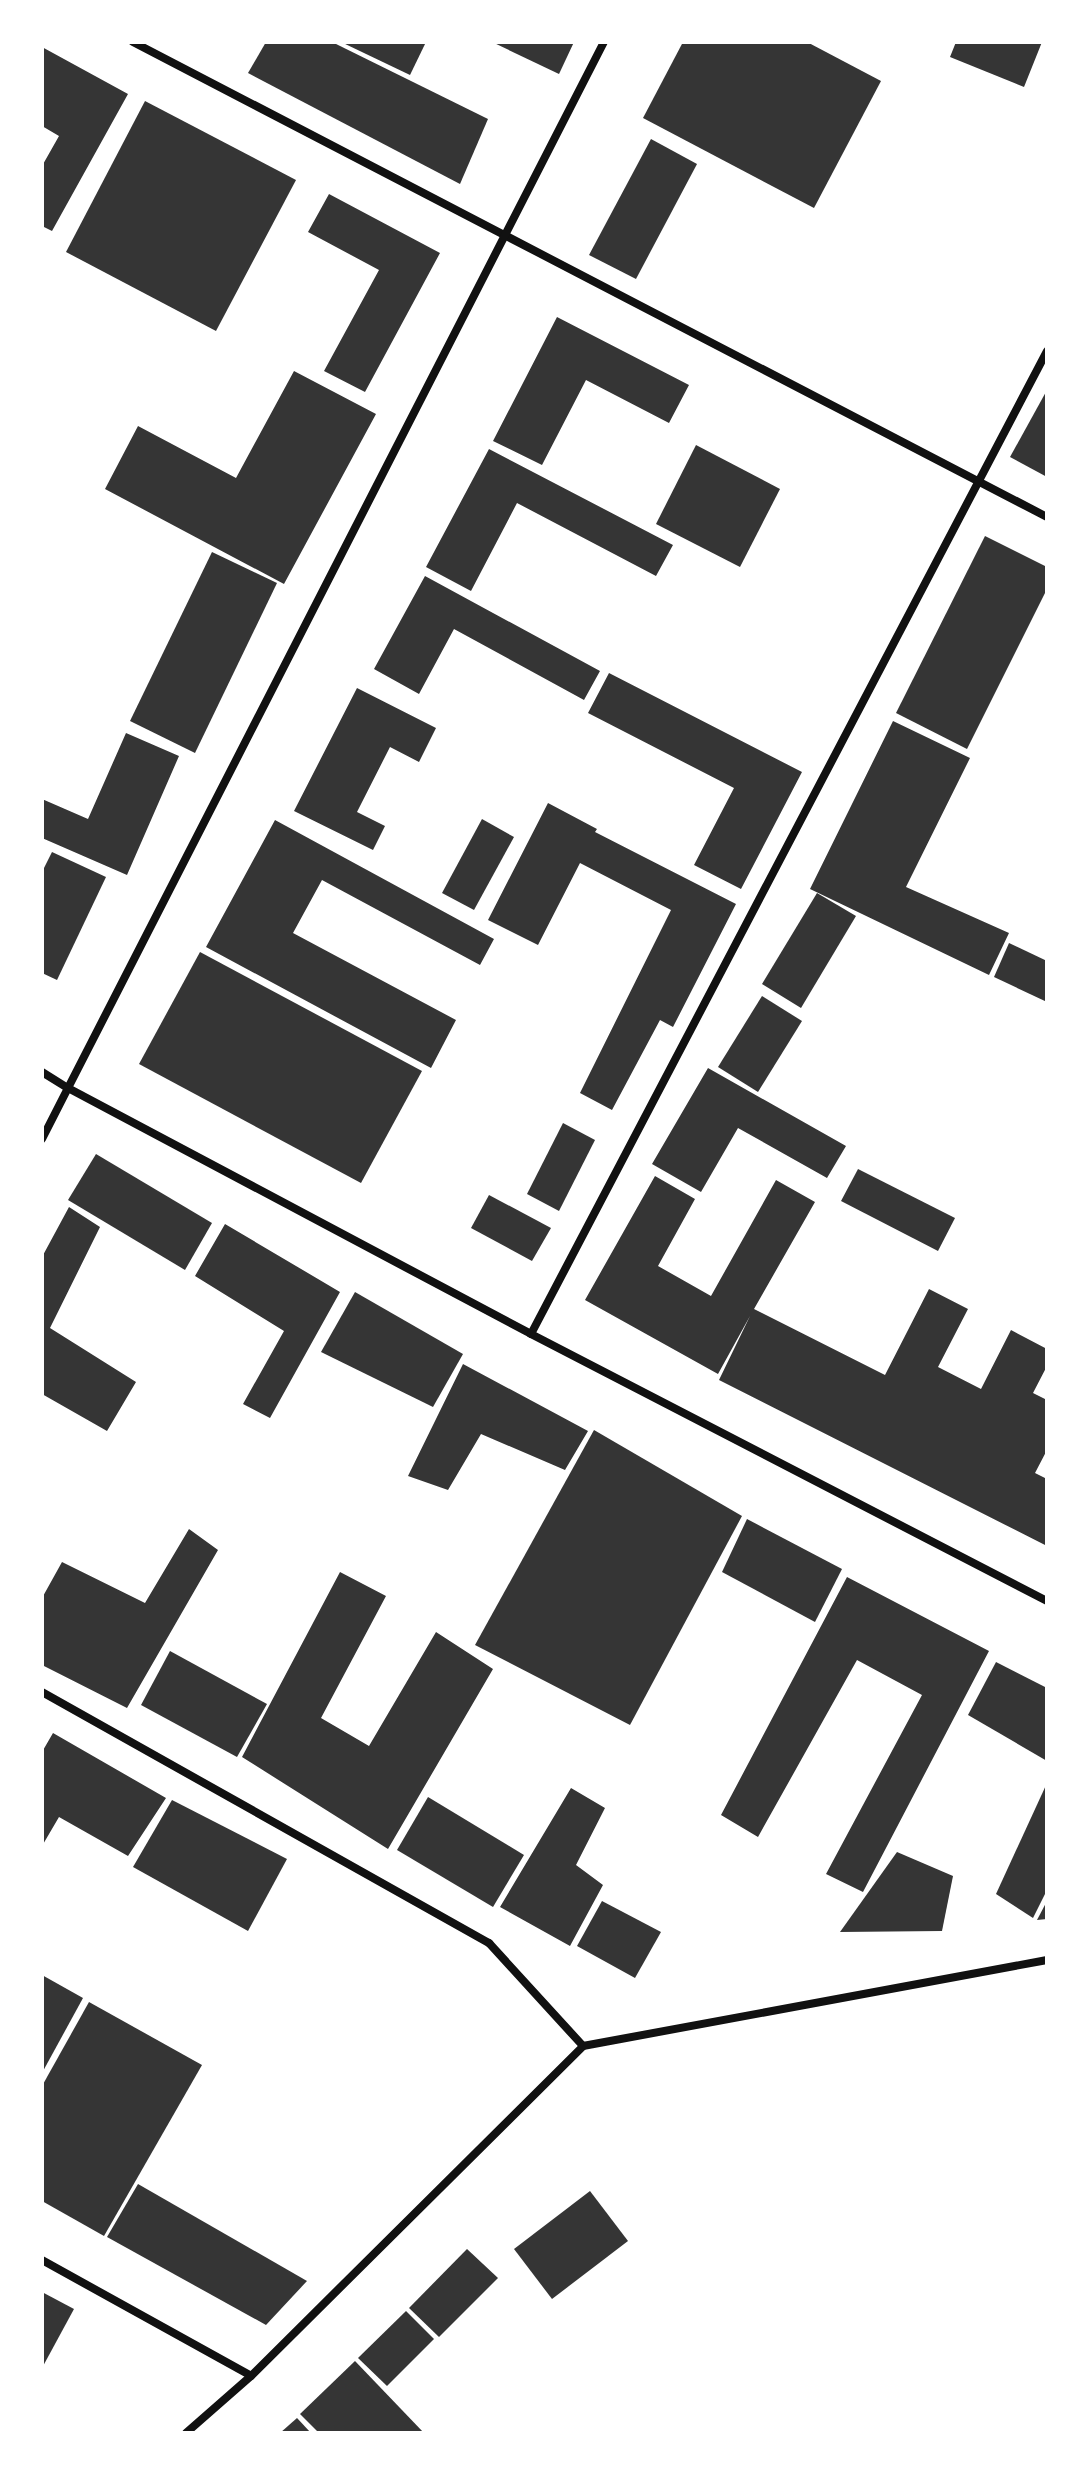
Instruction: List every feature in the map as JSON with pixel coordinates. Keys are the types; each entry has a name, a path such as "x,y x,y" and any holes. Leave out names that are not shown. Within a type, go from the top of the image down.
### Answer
{"street":[{"path":"133,42 506,239 1047,517"},
{"path":"42,1139 506,239 604,42"},
{"path":"531,1334 1047,351"},
{"path":"42,1072 531,1334 1047,1601"},
{"path":"42,1692 489,1943 583,2046"},
{"path":"186,2433 251,2376 583,2046 1047,1960"},
{"path":"42,2260 251,2376"}],"building":[{"path":"266,42 332,42 488,119 460,184 248,73"},
{"path":"341,42 426,42 410,75"},
{"path":"492,42 574,42 559,74"},
{"path":"683,42 807,42 881,81 814,208 643,118"},
{"path":"956,42 1042,42 1024,87 950,57"},
{"path":"42,47 128,94 52,231 42,226 42,166 59,136 42,126"},
{"path":"145,101 296,180 216,331 66,252"},
{"path":"651,139 697,164 636,279 589,255"},
{"path":"329,194 440,253 365,392 324,371 379,270 308,232"},
{"path":"557,317 689,385 669,423 586,380 542,465 493,441"},
{"path":"294,371 376,414 284,584 105,489 138,426 236,478"},
{"path":"1047,390 1047,477 1010,457"},
{"path":"696,445 780,489 740,567 656,524"},
{"path":"489,449 673,545 656,576 517,503 471,591 426,567"},
{"path":"985,536 1047,567 1047,589 967,749 896,713"},
{"path":"212,552 277,583 195,753 130,721"},
{"path":"425,576 600,671 584,700 454,629 419,694 374,669"},
{"path":"609,673 802,772 741,889 694,865 734,788 588,713"},
{"path":"357,688 436,728 419,762 390,747 357,812 385,826 373,850 294,811"},
{"path":"893,721 970,758 906,887 1009,933 989,975 810,889"},
{"path":"126,733 179,756 127,875 42,838 42,799 88,819"},
{"path":"548,803 597,829 595,832 736,904 673,1027 660,1020 612,1110 580,1093 671,910 580,863 538,945 488,920"},
{"path":"482,819 514,837 474,910 442,893"},
{"path":"275,820 494,939 480,965 322,880 293,933 456,1020 431,1068 206,947"},
{"path":"52,852 106,877 57,980 42,973 42,872"},
{"path":"817,893 856,916 801,1008 762,984"},
{"path":"1009,943 1047,961 1047,1002 994,977"},
{"path":"200,952 422,1071 361,1183 139,1064"},
{"path":"762,996 802,1021 758,1092 718,1067"},
{"path":"708,1068 846,1146 827,1178 738,1128 701,1192 652,1164"},
{"path":"563,1123 595,1140 559,1211 527,1194"},
{"path":"96,1154 212,1223 185,1270 68,1200"},
{"path":"858,1169 955,1218 938,1251 841,1201"},
{"path":"655,1176 695,1199 658,1266 711,1296 776,1180 815,1202 754,1309 885,1375 929,1289 968,1309 938,1367 981,1389 1011,1330 1047,1349 1047,1366 1033,1393 1047,1400 1047,1450 1035,1473 1047,1479 1047,1546 719,1380 750,1316 718,1374 585,1300"},
{"path":"489,1195 551,1228 532,1261 471,1228"},
{"path":"69,1207 100,1227 50,1328 136,1382 107,1431 42,1394 42,1257"},
{"path":"225,1224 340,1292 270,1418 243,1404 284,1331 195,1276"},
{"path":"355,1292 463,1354 433,1407 321,1352"},
{"path":"463,1364 588,1431 565,1470 481,1434 448,1490 408,1476"},
{"path":"594,1430 742,1516 630,1725 475,1645"},
{"path":"747,1519 842,1569 815,1622 722,1572"},
{"path":"189,1529 218,1550 127,1708 42,1665 42,1598 62,1562 145,1603"},
{"path":"340,1572 386,1596 321,1718 369,1746 436,1632 493,1669 388,1849 242,1757"},
{"path":"847,1577 989,1651 863,1892 826,1874 922,1695 857,1660 758,1837 721,1815"},
{"path":"170,1651 267,1704 237,1757 141,1705"},
{"path":"996,1662 1047,1688 1047,1761 968,1715"},
{"path":"53,1733 166,1798 128,1856 59,1817 42,1846 42,1752"},
{"path":"1047,1783 1047,1890 1033,1918 996,1894"},
{"path":"571,1788 605,1808 576,1865 603,1885 570,1946 500,1907"},
{"path":"428,1797 524,1855 493,1907 397,1850"},
{"path":"172,1800 287,1859 248,1931 133,1867"},
{"path":"897,1852 953,1876 942,1931 840,1932"},
{"path":"602,1901 661,1932 635,1978 577,1946"},
{"path":"1047,1901 1047,1919 1037,1920"},
{"path":"42,1975 83,1998 42,2073"},
{"path":"89,2002 202,2065 104,2236 42,2201 42,2086"},
{"path":"138,2184 307,2281 266,2325 107,2237"},
{"path":"590,2191 628,2241 552,2299 514,2249"},
{"path":"467,2249 498,2278 439,2337 409,2308"},
{"path":"42,2292 74,2309 42,2368"},
{"path":"406,2311 434,2339 387,2386 358,2358"},
{"path":"355,2361 424,2433 319,2433 300,2414"},
{"path":"297,2418 311,2433 280,2433"}]}
